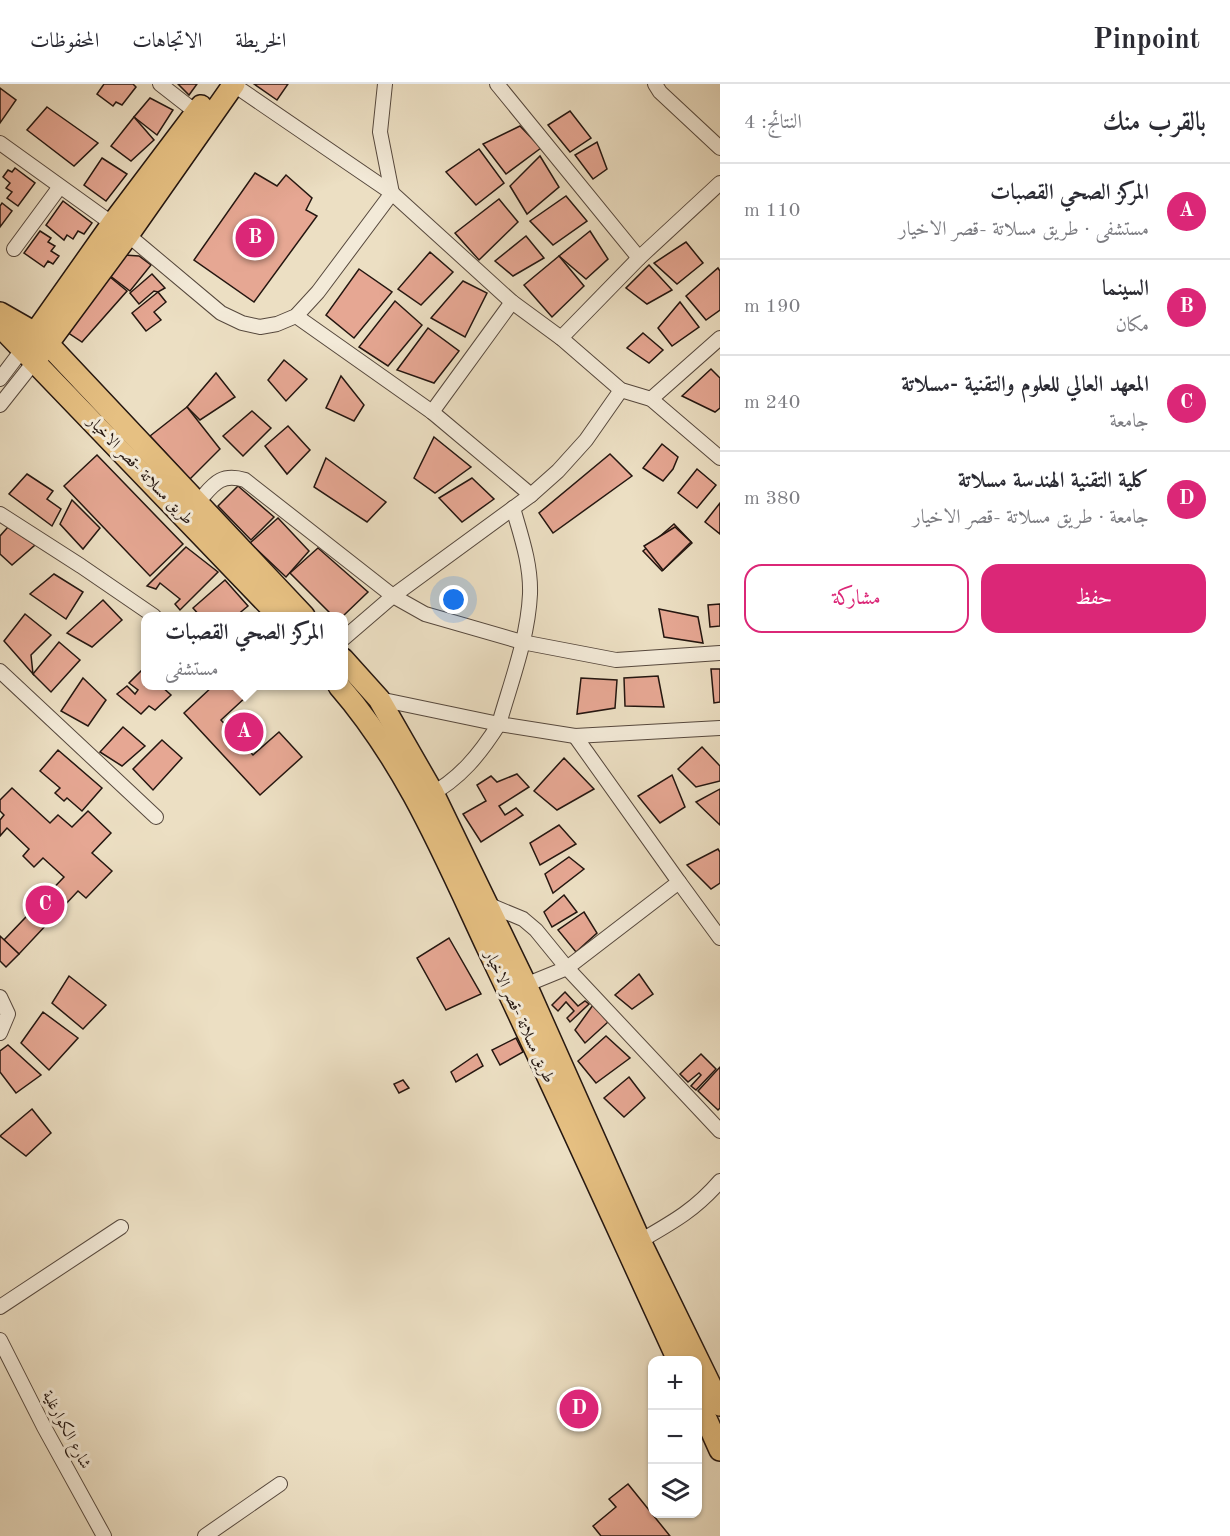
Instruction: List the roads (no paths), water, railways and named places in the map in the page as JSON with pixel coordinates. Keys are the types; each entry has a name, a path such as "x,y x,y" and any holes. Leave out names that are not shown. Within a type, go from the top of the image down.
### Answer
{"main road":[{"path":"202,116 217,84"},
{"path":"28,356 202,116 234,84"},
{"path":"0,313 41,338 191,509 300,612"},
{"name":"طريق مسلاتة -قصر الاخيار","path":"0,326 28,356 191,509 276,612"},
{"path":"348,665 379,699 426,797 487,904 517,988 720,1405"},
{"name":"طريق مسلاتة -قصر الاخيار","path":"342,690 426,797 517,988 676,1356"},
{"path":"702,1410 720,1450"}],"street":[{"path":"160,84 202,116"},
{"path":"234,84 392,193 512,302 561,338 621,390 651,399 720,458"},
{"path":"0,143 59,188 120,230 221,313 242,323 260,327 277,324 296,316 392,193 380,132 385,84"},
{"path":"497,84 639,258"},
{"path":"655,84 660,92 720,148"},
{"path":"561,338 639,258 720,185"},
{"path":"14,249 59,188"},
{"path":"432,412 512,302"},
{"path":"296,316 432,412 531,495"},
{"path":"651,399 720,338"},
{"path":"0,379 28,356"},
{"path":"0,405 28,356"},
{"path":"348,635 393,596 531,495 558,471 586,440 621,390"},
{"path":"191,509 220,479 232,476 245,480 393,596 425,614 522,642 616,660 676,658 720,653"},
{"path":"426,797 459,775 480,754 499,724 522,642 530,594 528,561 513,508"},
{"path":"0,514 148,612"},
{"path":"0,670 156,817"},
{"path":"379,699 499,724 574,736 720,728"},
{"path":"574,736 720,938"},
{"path":"517,988 567,968 679,882"},
{"path":"487,904 523,920 536,930 567,968 718,1126"},
{"path":"0,997 8,1014 0,1033"},
{"path":"640,1240 683,1217 720,1181"},
{"path":"0,1307 121,1227"},
{"name":"شارع الكوارغلية","path":"0,1340 44,1427 104,1536"},
{"path":"205,1536 280,1484"}],"place":[{"name":"السينما","path":"255,238"},
{"name":"المركز الصحي القصبات","path":"244,732"},
{"name":"المعهد العالي للعلوم والتقنية -مسلاتة","path":"45,905"},
{"name":"كلية التقنية الهندسة مسلاتة","path":"579,1409"}]}
